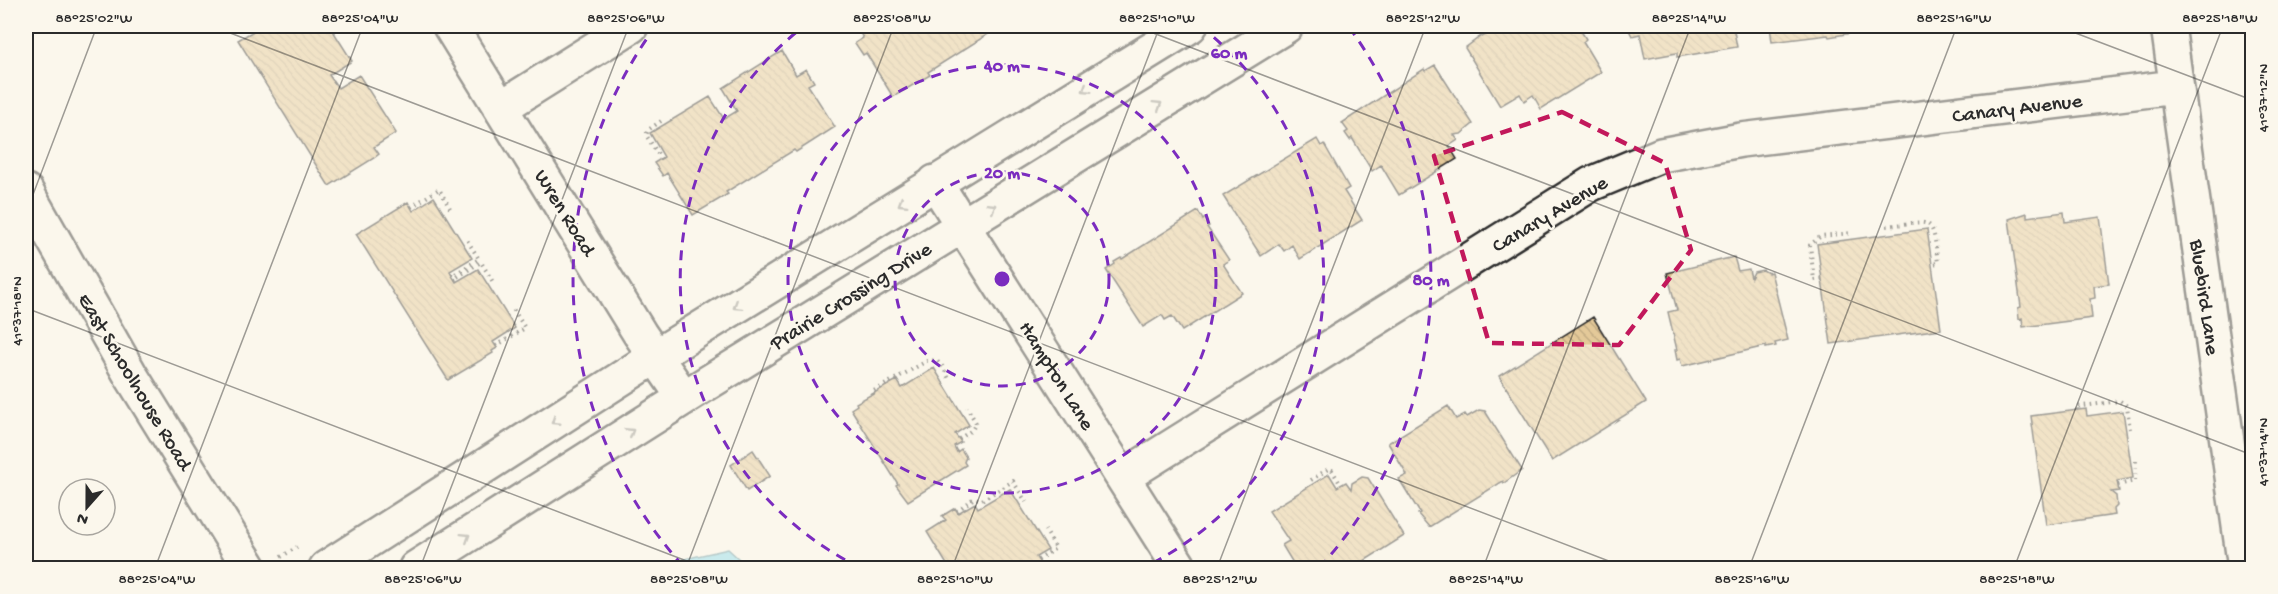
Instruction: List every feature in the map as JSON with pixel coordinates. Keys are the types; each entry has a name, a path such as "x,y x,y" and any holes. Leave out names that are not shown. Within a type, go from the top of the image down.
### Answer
{"street":[{"name":"Wren Road","path":"450,26 684,398"},
{"path":"502,107 631,26"},
{"path":"326,568 656,356 1190,26"},
{"name":"Prairie Crossing Drive","path":"416,568 684,398 1286,26"},
{"name":"Bluebird Lane","path":"2168,26 2245,568"},
{"name":"Canary Avenue","path":"1123,477 1591,184 1661,155 1741,140 2175,87"},
{"name":"Hampton Lane","path":"935,182 1180,568"},
{"name":"East Schoolhouse Road","path":"26,191 130,374 261,566"}],"path":[{"path":"661,159 646,135 648,129 664,118"},
{"path":"411,207 439,189 451,210"},
{"path":"1887,226 1925,222 1931,226 1934,231 1938,263 1932,264"},
{"path":"1822,279 1814,280 1810,245 1821,236 1852,233"},
{"path":"451,274 453,272 455,274 479,259 466,240"},
{"path":"455,280 481,262 493,282"},
{"path":"496,346 525,328 513,309"},
{"path":"874,395 872,392 927,361 936,360 943,367 949,379"},
{"path":"2077,410 2076,407 2120,401 2127,405 2130,429"},
{"path":"959,439 972,430 976,423 967,407"},
{"path":"2118,485 2135,481 2136,459"},
{"path":"1311,480 1332,470 1341,485"},
{"path":"957,511 974,498 982,500 1013,481 1026,502"},
{"path":"1038,560 1056,548 1044,530"},
{"path":"261,566 301,544"}],"highlighted area":[{"path":"1562,112 1665,163 1691,250 1619,345 1489,343 1434,156"}],"water":[{"path":"728,549 749,568 645,568"}],"building":[{"path":"262,26 330,26 352,61 329,75 338,88 359,75 396,133 374,147 379,154 374,158 329,186 238,40"},
{"path":"856,26 1010,26 998,33 996,29 928,72 930,75 893,97 866,53 863,55 855,43 863,38"},
{"path":"1501,26 1578,26 1586,39 1583,42 1601,72 1541,109 1533,95 1524,101 1520,94 1500,106 1465,48 1481,36"},
{"path":"1627,26 1733,26 1737,47 1677,57 1677,53 1645,59 1640,34 1632,36"},
{"path":"1770,26 1893,26 1829,37 1828,35 1772,42"},
{"path":"782,51 796,75 806,69 814,82 808,85 835,127 726,192 728,194 693,215 667,173 663,176 654,163 664,157 650,133 710,97 724,119 737,111 723,88"},
{"path":"1435,65 1473,124 1461,134 1454,135 1458,140 1449,146 1457,159 1399,195 1381,165 1372,171 1352,138 1350,140 1345,133 1348,131 1342,123 1424,69 1425,71"},
{"path":"1317,139 1321,146 1324,144 1349,188 1344,191 1362,220 1300,259 1292,245 1284,251 1279,244 1261,256 1223,196"},
{"path":"434,197 472,258 450,271 451,274 456,282 478,269 515,328 493,342 497,348 492,351 493,353 448,380 356,234 408,202 413,211"},
{"path":"1198,211 1203,220 1205,218 1209,226 1207,227 1229,260 1223,264 1242,293 1182,331 1172,316 1165,320 1162,315 1143,327 1106,270 1115,264 1114,262"},
{"path":"2064,212 2065,222 2100,217 2109,284 2094,286 2095,298 2090,299 2092,318 2023,327 2022,318 2019,319 2018,308 2021,307 2009,219 2027,213 2027,217"},
{"path":"1927,229 1941,329 1831,344 1817,244"},
{"path":"1734,257 1738,271 1749,269 1751,278 1754,272 1763,270 1771,272 1788,340 1775,343 1776,346 1766,348 1766,346 1682,366 1680,359 1677,360 1675,350 1677,350 1668,312 1677,310 1667,273"},
{"path":"1593,317 1646,402 1552,461 1499,376"},
{"path":"934,368 969,425 955,434 961,442 954,446 957,452 961,449 966,457 964,462 966,465 908,501 851,409 857,405 856,403 897,380 902,388"},
{"path":"1448,406 1456,419 1465,414 1467,417 1479,410 1485,411 1522,470 1429,527 1418,514 1420,513 1399,479 1407,475 1388,443"},
{"path":"2086,409 2087,416 2123,411 2133,478 2117,481 2119,491 2111,492 2116,496 2115,515 2046,525 2031,416"},
{"path":"753,450 770,476 747,491 731,465"},
{"path":"1329,474 1337,487 1346,482 1351,489 1352,483 1362,477 1368,478 1404,536 1353,568 1296,568 1282,545 1289,541 1269,511"},
{"path":"1010,489 1048,550 1036,557 1043,568 949,568 927,532 946,520 942,516 955,508 958,513 975,503 978,508"}]}
